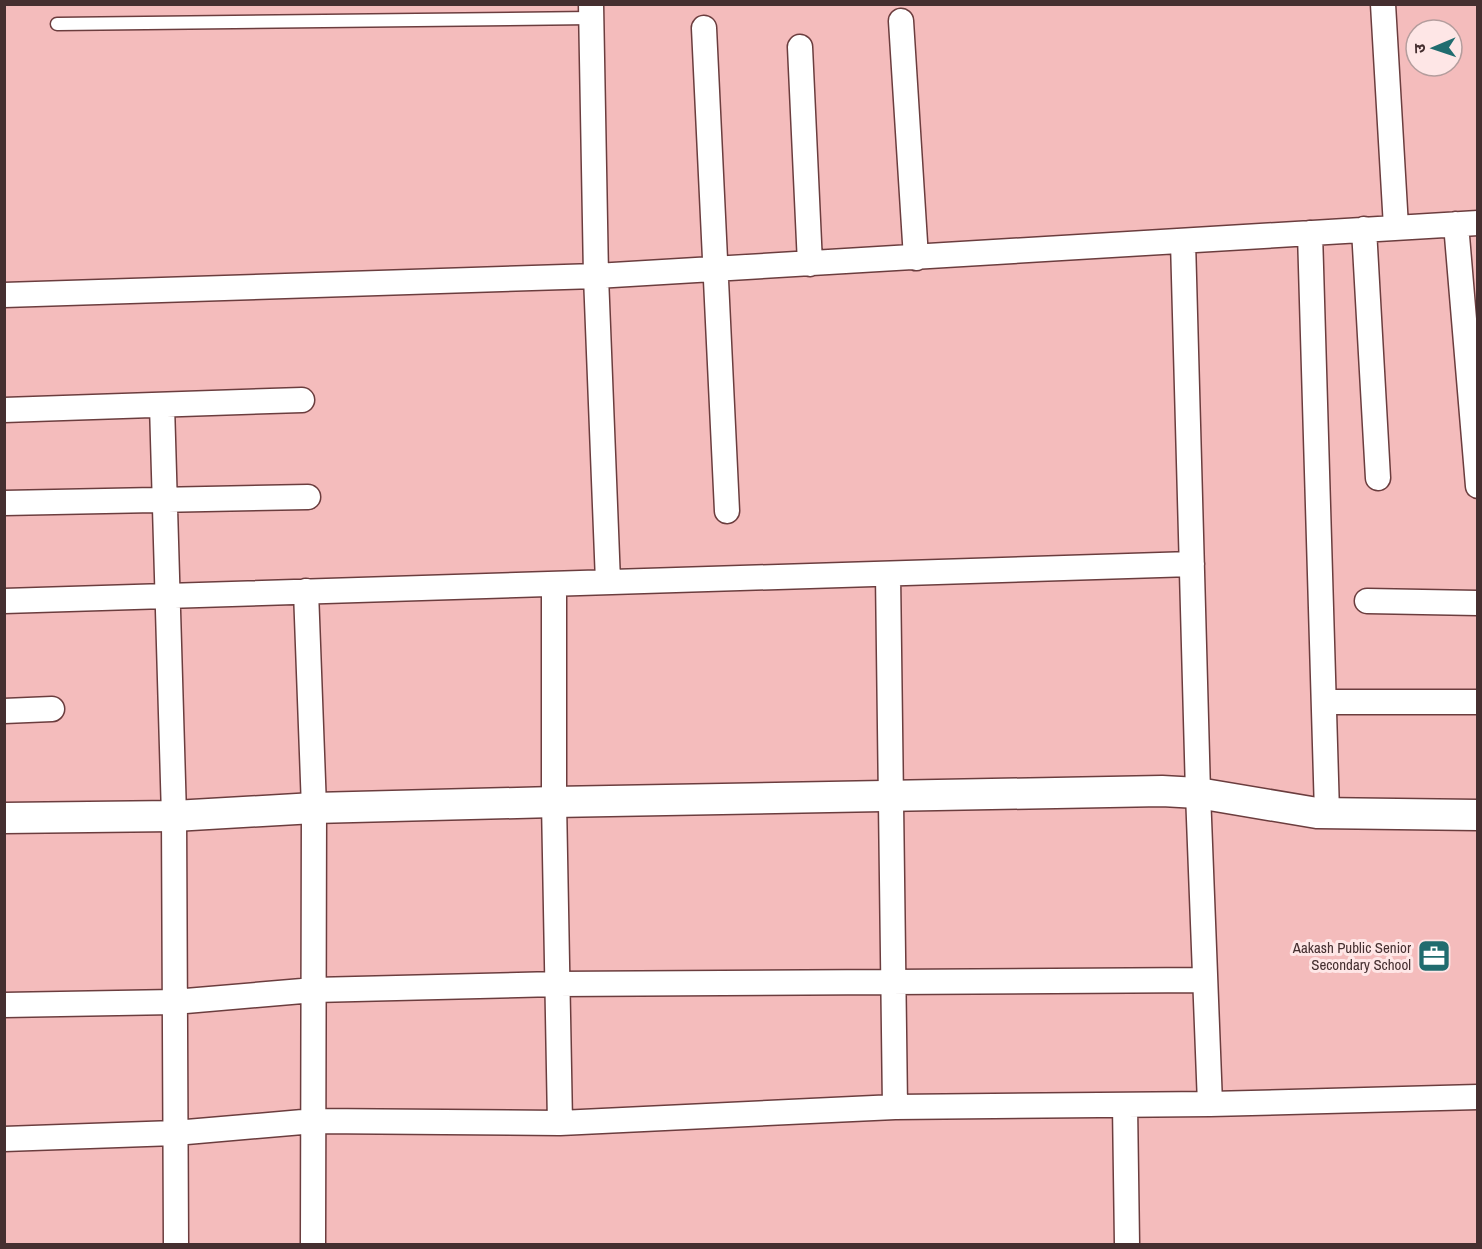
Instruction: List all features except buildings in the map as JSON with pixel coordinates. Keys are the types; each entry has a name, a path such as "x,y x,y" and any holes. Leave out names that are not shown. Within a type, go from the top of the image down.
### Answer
{"street":[{"path":"1383,4 1396,227"},
{"path":"591,11 596,276 608,582"},
{"path":"901,21 916,258"},
{"path":"704,28 727,511"},
{"path":"800,47 810,264"},
{"path":"4,296 596,276 1467,224 1478,486"},
{"path":"1364,229 1378,478"},
{"path":"1310,233 1327,813"},
{"path":"1183,241 1198,794 1210,1104"},
{"path":"4,410 302,400"},
{"path":"162,405 174,816 176,1245"},
{"path":"4,503 308,497"},
{"path":"4,601 1192,564"},
{"path":"888,574 895,1107"},
{"path":"554,584 554,802 560,1123"},
{"path":"306,591 314,808 313,1245"},
{"path":"1367,601 1478,603"},
{"path":"1324,702 1478,702"},
{"path":"4,711 52,709"},
{"path":"4,818 174,816 314,808 554,802 1162,791 1198,794 1295,811 1478,815"},
{"path":"4,1005 174,1002 314,990 557,984 1205,980"},
{"path":"4,1139 175,1133 314,1121 560,1123 895,1107 1210,1104 1478,1097"},
{"path":"1125,1105 1127,1245"}],"lane":[{"path":"57,24 591,11"}],"place":[{"name":"Aakash Public Senior Secondary School","path":"1434,956"}]}
